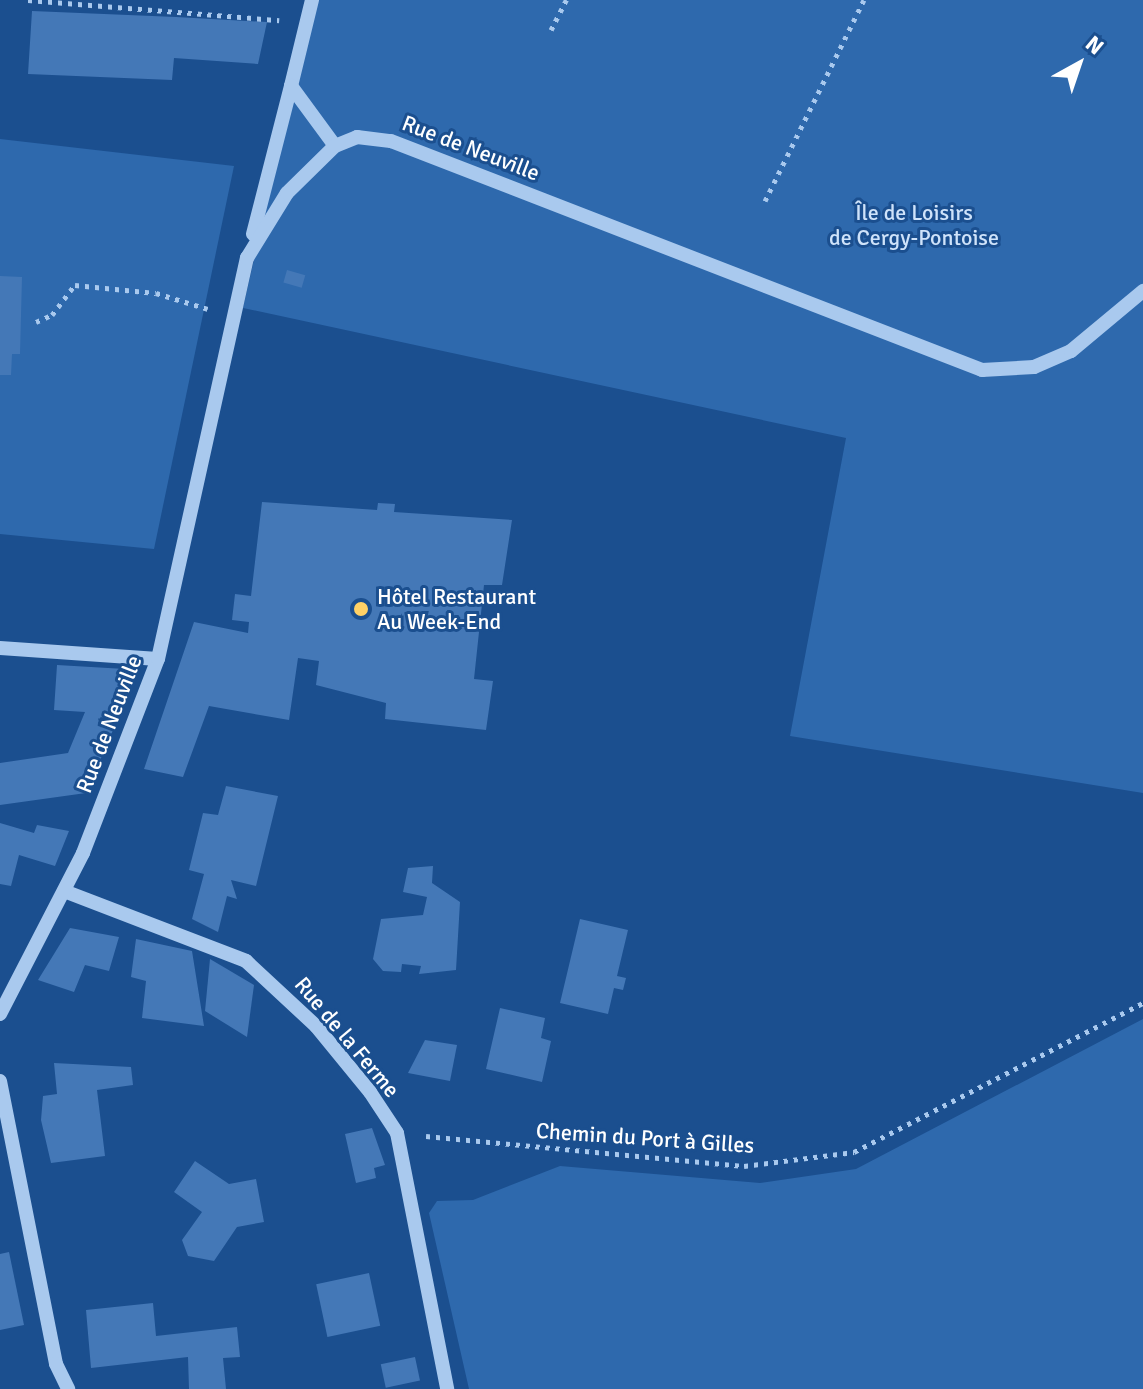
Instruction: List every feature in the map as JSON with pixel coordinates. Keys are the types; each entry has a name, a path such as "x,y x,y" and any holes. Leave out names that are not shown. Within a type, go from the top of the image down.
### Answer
{"street":[{"path":"247,258 312,0"},
{"path":"291,86 335,146"},
{"name":"Rue de Neuville","path":"0,1014 64,891 158,659 247,258 287,193 335,146 357,137 391,141 982,370 1034,367 1071,351 1143,291"},
{"path":"0,648 158,659"},
{"name":"Rue de la Ferme","path":"64,891 246,961 316,1026 397,1133 447,1389"},
{"path":"0,1081 56,1364 68,1389"}],"path":[{"path":"28,0 305,22"},
{"path":"551,30 566,0"},
{"path":"765,201 864,0"},
{"path":"36,322 52,315 75,285 156,293 232,316"},
{"name":"Chemin du Port à Gilles","path":"397,1133 744,1166 854,1152 1143,1003"}],"green space":[{"name":"Île de Loisirs de Cergy-Pontoise","path":"313,0 1143,0 1143,793 790,736 846,438 243,308"},
{"path":"0,139 234,166 154,549 0,534"},
{"path":"1143,1019 1143,1389 469,1389 429,1213 437,1201 473,1200 560,1166 760,1183 856,1169"}],"building":[{"path":"32,11 267,22 258,64 174,58 172,80 28,74"},
{"path":"287,270 305,275 302,288 283,282"},
{"path":"0,276 22,277 20,354 12,354 11,375 0,375"},
{"name":"Hôtel Restaurant Au Week-End","path":"262,502 377,510 378,503 395,504 394,512 512,520 502,585 484,585 474,679 493,681 486,730 385,719 386,703 316,685 319,661 298,658 289,720 209,706 183,777 144,769 194,622 248,633 249,622 232,620 235,594 251,596"},
{"path":"57,665 125,669 120,714 86,793 0,805 0,763 68,753 85,712 54,710"},
{"path":"226,786 278,796 256,886 231,880 237,899 227,896 218,932 192,919 204,874 189,870 203,813 218,815"},
{"path":"0,823 34,833 37,825 69,831 55,866 19,855 11,886 0,884"},
{"path":"433,866 432,883 460,902 456,970 419,974 421,966 402,964 401,972 383,971 373,959 381,919 423,915 427,897 403,892 408,868"},
{"path":"580,919 628,930 617,976 626,978 623,990 614,988 608,1014 560,1003"},
{"path":"70,928 119,937 109,971 85,965 74,992 38,980"},
{"path":"136,939 192,951 204,1026 142,1018 146,981 131,977"},
{"path":"210,959 254,985 247,1037 205,1011"},
{"path":"500,1008 545,1018 541,1038 551,1041 542,1082 486,1069"},
{"path":"425,1040 457,1045 450,1081 408,1073"},
{"path":"54,1063 131,1067 133,1085 97,1090 105,1156 51,1163 41,1120 43,1096 57,1094"},
{"path":"372,1128 385,1165 374,1168 376,1178 356,1183 345,1134"},
{"path":"195,1161 229,1184 256,1179 264,1222 237,1227 214,1261 188,1256 182,1240 202,1212 174,1192"},
{"path":"9,1252 24,1325 0,1330 0,1254"},
{"path":"369,1273 380,1326 327,1337 316,1284"},
{"path":"153,1303 156,1336 237,1327 240,1357 223,1358 226,1389 189,1389 188,1357 91,1368 86,1310"},
{"path":"415,1357 420,1380 386,1388 381,1364"}],"place":[{"name":"Hôtel Restaurant Au Week-End","path":"361,609"}]}
